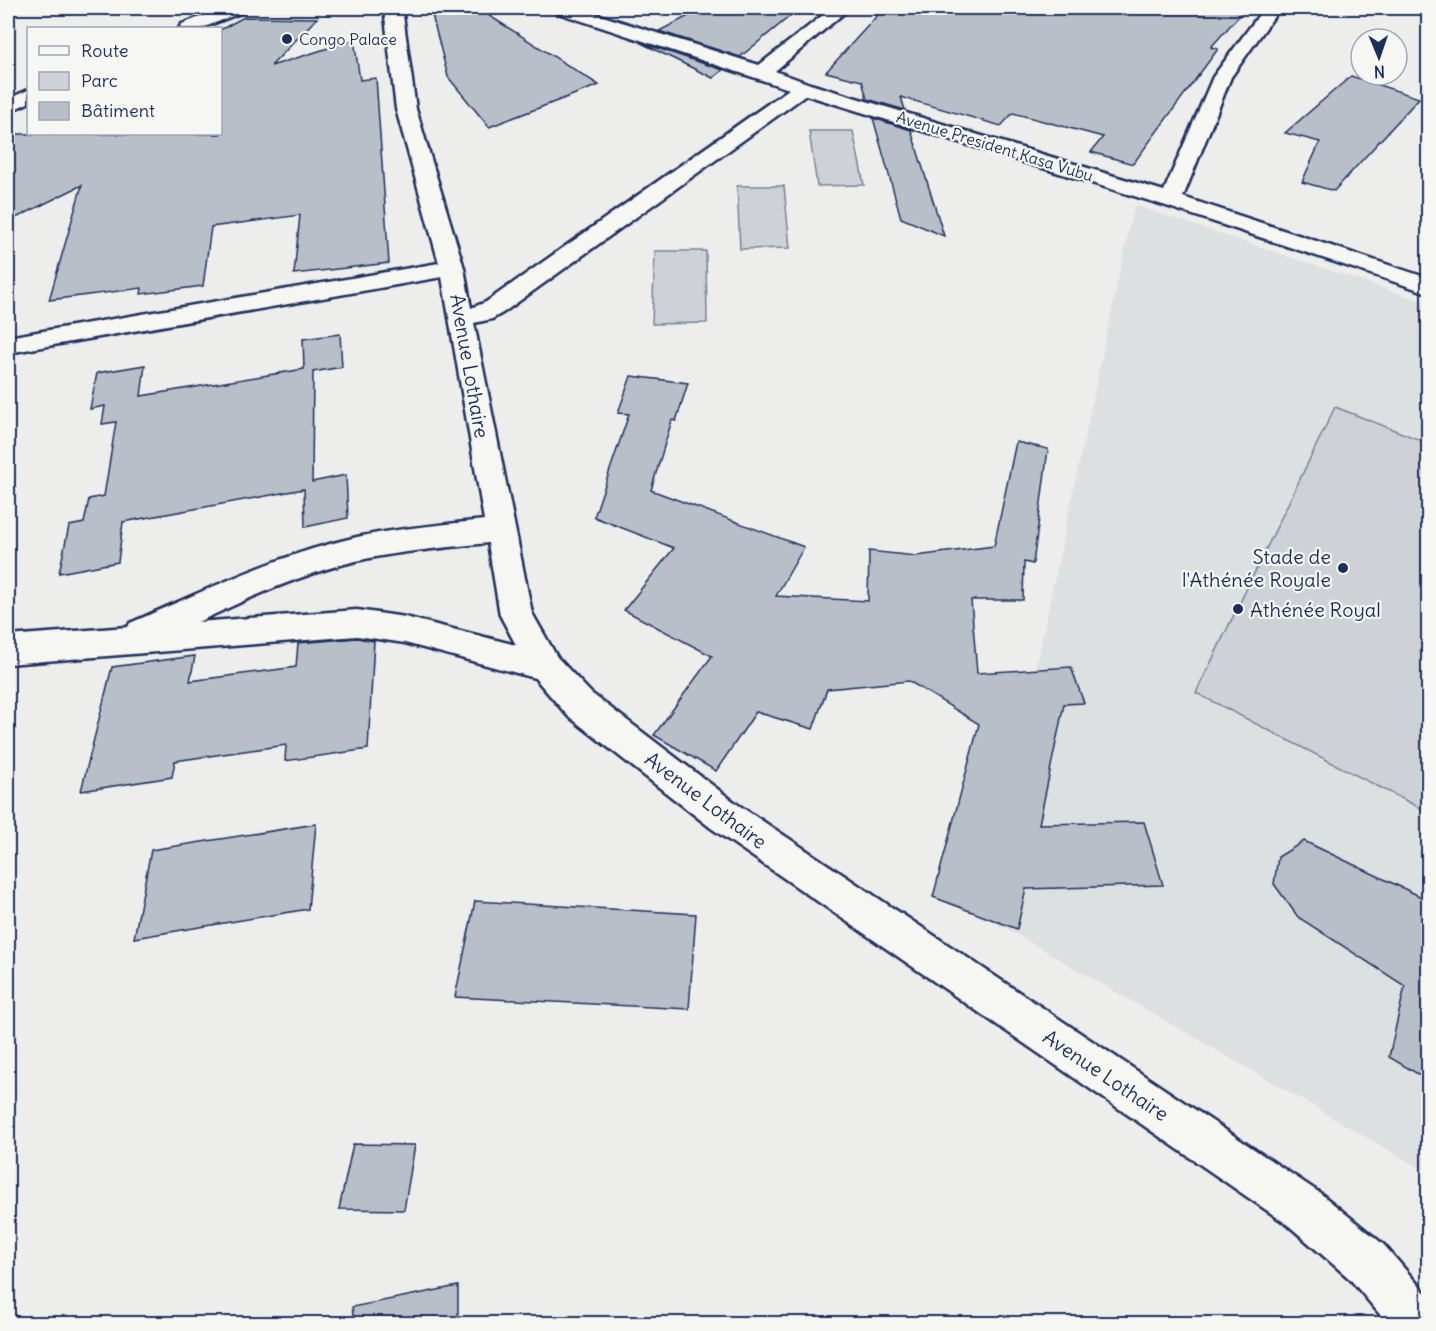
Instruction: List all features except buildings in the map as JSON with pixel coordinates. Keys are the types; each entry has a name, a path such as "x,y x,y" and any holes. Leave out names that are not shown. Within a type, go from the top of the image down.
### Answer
{"main road":[{"path":"190,27 237,8"},
{"name":"Avenue Lothaire","path":"393,8 406,109 452,268 516,615 545,667 579,704 724,816 1304,1209 1367,1262 1421,1323"},
{"name":"Avenue President Kasa Vubu","path":"561,8 762,72 803,88 1171,200 1428,286"},
{"path":"762,72 842,8"},
{"path":"1171,200 1222,77 1272,8"},
{"path":"461,317 483,314 495,307 803,88"},
{"path":"8,106 27,96"},
{"path":"8,345 452,268"},
{"path":"118,643 275,574 338,553 387,544 500,530"},
{"path":"8,650 357,623 405,630 545,667"}],"shaded area":[{"name":"Athénée Royal","path":"1134,205 1428,303 1428,1173 983,915"}],"green space":[{"path":"809,131 853,131 864,185 817,186"},
{"path":"737,186 784,186 790,248 740,249"},
{"path":"655,251 706,251 707,323 652,324"},
{"name":"Stade de l'Athénée Royale","path":"1335,407 1428,443 1428,812 1196,693"}],"place":[{"name":"Congo Palace","path":"287,39"},
{"name":"Stade de l'Athénée Royale","path":"1343,568"},
{"name":"Athénée Royal","path":"1238,609"}]}
